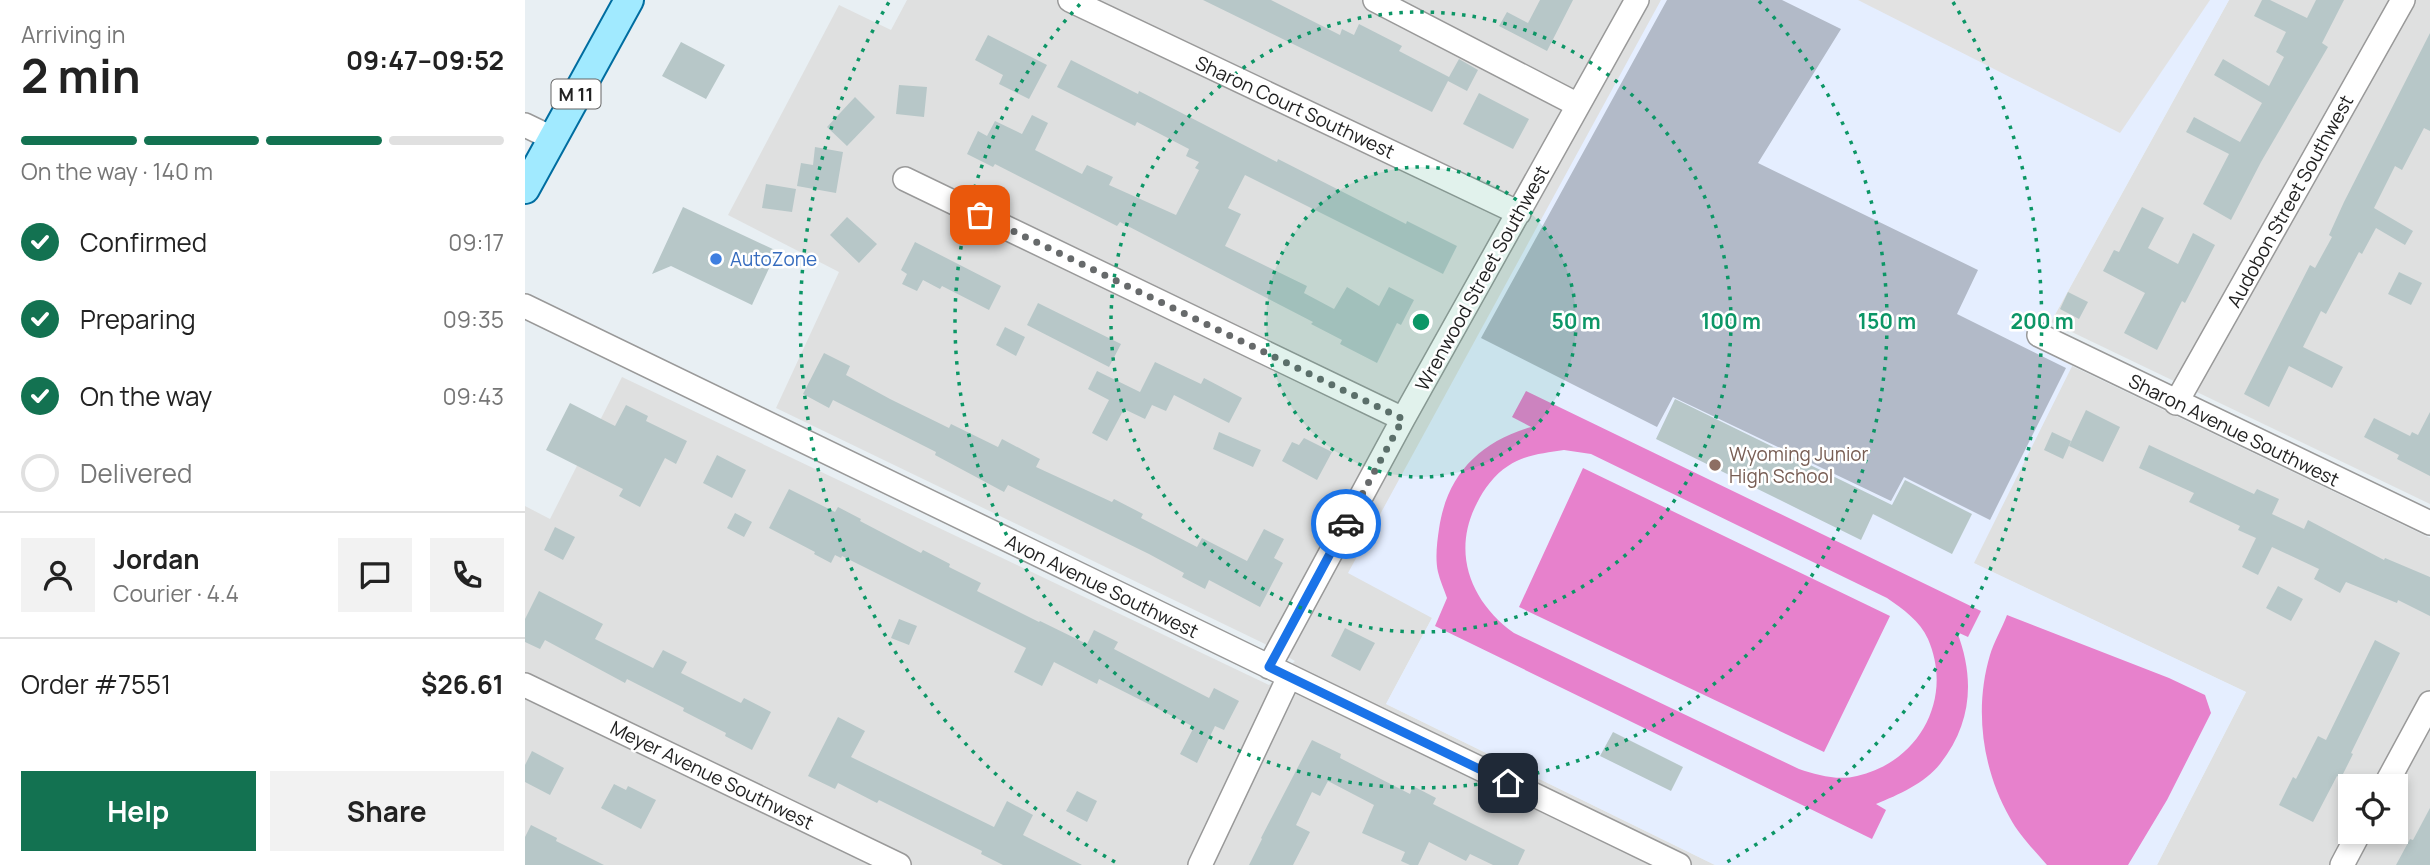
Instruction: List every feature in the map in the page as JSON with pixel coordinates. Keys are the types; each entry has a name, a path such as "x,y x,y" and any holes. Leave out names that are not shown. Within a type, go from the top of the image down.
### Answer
{"main road":[{"name":"M 11","path":"525,189 629,0"}],"street":[{"name":"Sharon Court Southwest","path":"1070,0 1519,213"},
{"path":"1375,0 1578,105"},
{"name":"Wrenwood Street Southwest","path":"1200,865 1279,672 1403,419 1637,0"},
{"name":"Audobon Street Southwest","path":"2176,403 2403,0"},
{"path":"525,125 552,138"},
{"path":"905,179 1403,419"},
{"name":"Avon Avenue Southwest","path":"525,306 1679,865"},
{"name":"Sharon Avenue Southwest","path":"2039,335 2430,523"},
{"name":"Meyer Avenue Southwest","path":"525,685 899,865"},
{"path":"2392,774 2430,703"},
{"path":"2342,865 2353,844"}],"shaded area":[{"path":"907,0 1661,0 1432,618 1386,704 1715,865 525,865 525,506 550,519 622,377 1269,685 1295,661 1263,643 776,408 839,272 728,215 839,5 891,30"},
{"name":"Wyoming Junior High School","path":"1661,0 2229,0 2037,347 2072,366 1974,563 2246,692 2157,865 1715,865 1386,704 1432,618 1348,573"},
{"path":"1667,0 1782,0 1841,29 1758,163 1978,270 1957,314 2066,368 1990,520 1904,477 1891,501 1673,397 1657,427 1481,338"},
{"path":"1858,0 2210,0 2120,133"},
{"path":"2229,0 2430,0 2430,504 2051,322"},
{"path":"2072,366 2430,538 2430,865 2157,865 2246,692 1973,563"},
{"path":"1526,391 1981,611 1968,637 1957,632 1963,649 1968,683 1959,733 1951,749 1927,777 1876,804 1886,810 1872,839 1435,626 1447,598 1438,572 1436,556 1443,509 1458,477 1469,463 1496,442 1531,427 1512,417","holes":["1564,450 1591,454 1887,598 1911,616 1928,639 1935,662 1937,684 1933,705 1914,742 1898,757 1879,769 1857,776 1835,778 1799,769 1514,633 1499,621 1486,607 1477,591 1466,558 1469,522 1480,498 1498,474 1521,459"]},
{"path":"1583,468 1890,616 1824,752 1519,607"},
{"path":"2007,615 2169,678 2205,695 2211,713 2167,800 2128,865 2047,865 2018,830 2000,799 1983,738 1982,696 1990,655"}],"building":[{"path":"1203,0 1271,0 1340,35 1342,29 1354,35 1359,24 1402,46 1399,51 1449,77 1459,59 1478,70 1467,91 1448,81 1432,112"},
{"path":"1540,0 1573,0 1547,51 1499,26 1507,12 1528,23"},
{"path":"2262,0 2270,0 2307,18 2316,0 2344,0 2322,43 2328,47 2261,162 2231,220 2203,204 2229,154 2186,132 2194,117 2240,142 2262,103 2214,75 2223,59 2269,86 2284,57 2276,52 2286,32 2254,16"},
{"path":"2430,33 2430,131 2424,128 2402,170 2395,166 2374,208 2413,231 2405,245 2376,228 2362,254 2359,252 2326,314 2321,311 2303,347 2343,367 2332,388 2289,366 2269,407 2244,394 2310,265 2315,268 2332,237 2329,235 2344,202"},
{"path":"988,35 1047,65 1029,99 999,84 1003,75 975,60"},
{"path":"681,42 725,65 706,99 662,76"},
{"path":"1071,60 1138,94 1139,91 1277,162 1278,159 1406,224 1407,221 1457,246 1443,274 1245,175 1228,208 1241,214 1225,246 1307,286 1304,293 1334,309 1347,287 1379,306 1389,287 1414,300 1401,325 1397,323 1377,363 1340,344 1342,340 1311,324 1313,322 1120,222 1117,226 995,164 993,167 967,154 978,131 987,136 995,121 1022,134 1032,115 1048,123 1035,150 1082,174 1087,165 1113,177 1109,185 1176,215 1199,170 1195,168 1199,162 1186,156 1189,149 1137,122 1135,126 1057,87"},
{"path":"899,85 927,87 924,117 896,114"},
{"path":"1479,93 1529,119 1513,149 1463,124"},
{"path":"855,97 875,117 847,146 827,127"},
{"path":"815,147 843,152 836,193 797,186 801,163 813,165"},
{"path":"766,184 796,189 792,212 762,208"},
{"name":"AutoZone","path":"683,207 777,251 752,305 671,266 652,274"},
{"path":"2142,207 2164,218 2148,248 2178,264 2193,233 2215,245 2157,350 2124,333 2145,293 2103,271 2114,250 2119,252"},
{"path":"847,217 877,244 859,263 830,235"},
{"path":"915,242 1001,286 989,310 942,286 940,289 923,280 917,291 902,284 907,274 901,270"},
{"path":"2399,272 2422,283 2411,305 2388,294"},
{"path":"2068,292 2088,302 2079,319 2060,309"},
{"path":"1038,303 1121,344 1109,367 1027,325"},
{"path":"1005,327 1025,337 1016,356 996,345"},
{"path":"824,353 850,366 846,375 890,399 949,428 951,424 998,447 1002,439 1040,459 1036,467 1112,502 1114,499 1143,514 1141,518 1197,547 1202,538 1247,561 1264,529 1284,539 1274,558 1283,563 1260,607 1209,580 1205,589 1182,577 1184,573 1149,554 1008,485 1004,492 935,455 936,452 833,400 829,408 803,394"},
{"path":"1155,362 1201,384 1204,378 1242,398 1229,423 1174,395 1166,411 1152,405 1145,419 1124,409 1107,441 1092,433 1109,400 1088,389 1097,371 1140,392"},
{"path":"1675,399 1892,505 1905,480 1972,514 1952,554 1873,514 1861,540 1656,439"},
{"path":"570,403 615,426 626,405 648,416 646,421 687,441 676,464 665,458 640,507 619,496 623,489 546,450"},
{"path":"2086,410 2120,427 2103,462 2069,446"},
{"path":"2430,412 2430,476 2397,459 2399,455 2364,437 2374,418 2410,436 2412,432 2418,435"},
{"path":"1219,432 1261,450 1253,467 1213,449"},
{"path":"2052,432 2071,441 2063,459 2044,450"},
{"path":"1304,438 1332,452 1317,480 1282,461 1292,442 1299,445"},
{"path":"2149,445 2254,494 2257,489 2279,499 2272,514 2304,529 2308,520 2384,560 2385,558 2430,577 2430,616 2398,600 2397,603 2346,582 2340,593 2314,579 2319,569 2272,547 2258,575 2242,567 2256,538 2238,530 2240,526 2189,502 2194,493 2139,468"},
{"path":"717,455 746,470 732,498 703,483"},
{"path":"789,489 835,512 838,507 921,553 923,550 950,564 949,567 981,583 977,591 1039,622 1087,644 1094,630 1118,642 1114,649 1209,698 1214,688 1239,701 1224,730 1215,726 1197,763 1180,754 1194,727 1099,679 1097,684 1054,662 1042,686 1014,672 1026,648 842,556 841,558 835,555 831,563 769,528"},
{"path":"735,513 752,522 744,537 727,528"},
{"path":"555,527 575,537 563,560 544,550"},
{"path":"2278,586 2303,599 2291,621 2266,608"},
{"path":"539,591 603,624 595,639 653,668 663,650 687,662 681,673 741,703 744,698 771,712 752,750 683,711 684,708 627,679 625,683 545,640 540,649 525,642 525,619"},
{"path":"899,619 917,626 909,645 891,638"},
{"path":"1345,628 1375,643 1360,671 1331,656"},
{"path":"2375,640 2400,653 2343,774 2338,774 2313,822 2279,805 2318,736 2326,740"},
{"path":"838,717 865,731 851,757 994,827 1007,801 1033,815 1023,835 1082,865 1003,865 981,854 982,851 879,800 877,803 838,783 835,789 808,776"},
{"path":"1613,732 1683,767 1671,791 1600,756"},
{"path":"1312,740 1341,754 1340,758 1410,794 1413,786 1436,798 1433,804 1525,850 1518,865 1493,865 1470,854 1466,861 1429,842 1418,865 1410,865 1401,861 1405,852 1362,833 1374,805 1328,781 1320,796 1312,792 1296,825 1310,832 1293,865 1249,865"},
{"path":"532,751 564,768 550,795 525,782 525,765"},
{"path":"614,784 626,790 628,786 656,800 641,829 601,808"},
{"path":"1077,791 1097,801 1087,822 1066,811"},
{"path":"2430,808 2430,865 2396,865 2410,839 2413,840"},
{"path":"531,825 604,865 525,865 525,837"}],"way so far":[{"path":"980,215 1403,419 1346,524"}],"place":[{"name":"AutoZone","path":"716,259"},
{"name":"Wyoming Junior High School","path":"1715,465"}],"route":[{"path":"1346,524 1269,667 1508,783"}]}
